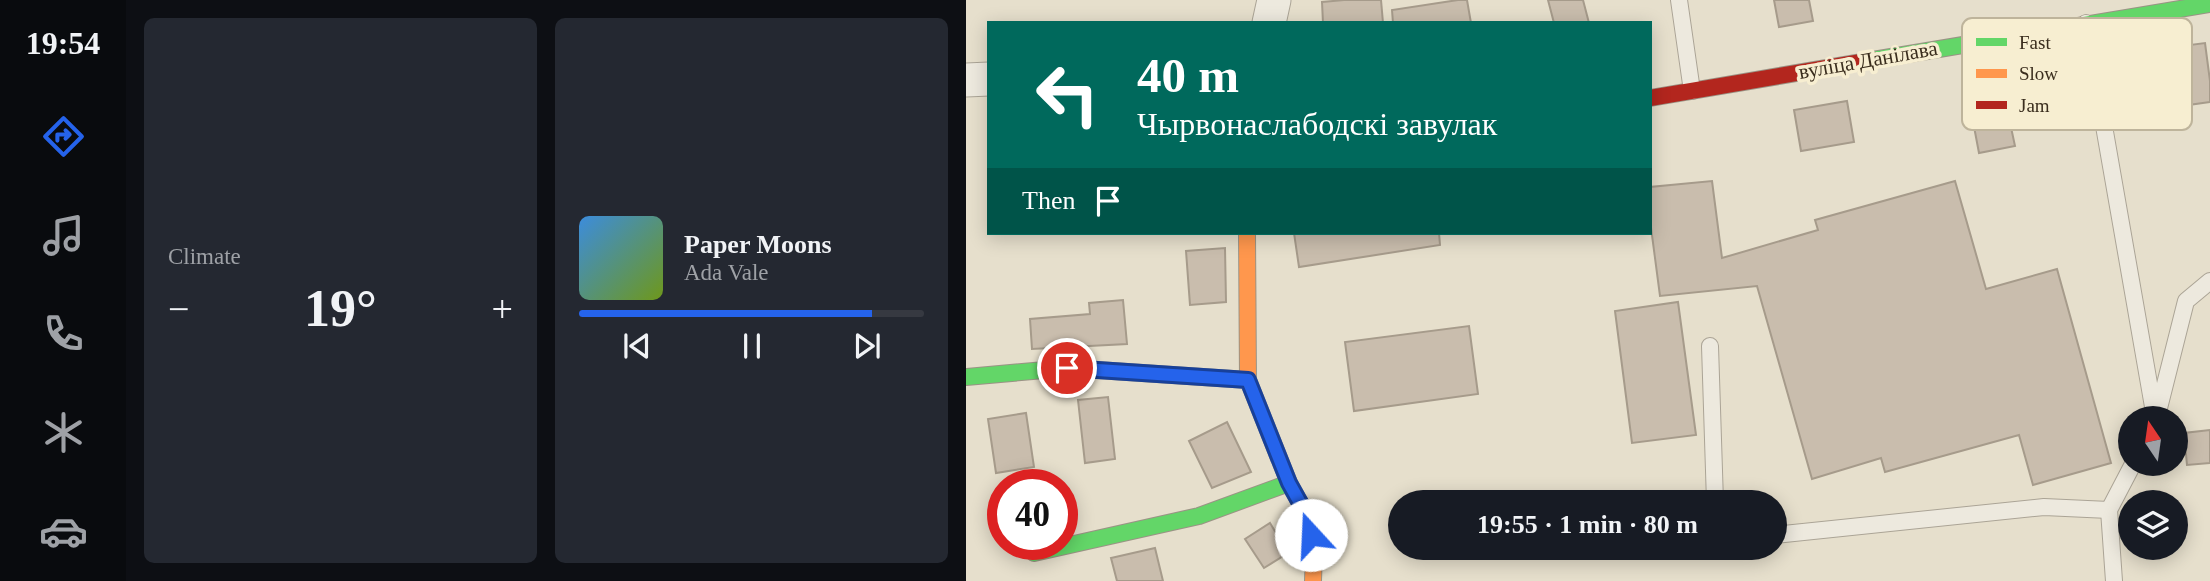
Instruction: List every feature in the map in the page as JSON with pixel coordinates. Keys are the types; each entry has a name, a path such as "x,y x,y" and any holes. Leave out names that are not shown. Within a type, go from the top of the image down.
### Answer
{"street":[{"path":"1269,21 1274,0"},
{"name":"вуліца Данілава","path":"2119,18 2210,4"},
{"name":"вуліца Данілава","path":"1652,98 1962,44"},
{"path":"966,80 987,79"},
{"path":"1247,235 1248,380 1289,483 1309,519 1314,552 1313,581"},
{"path":"966,377 1067,368 1248,380"},
{"path":"1078,543 1199,516 1289,483"}],"lane":[{"path":"1679,0 1692,91"},
{"path":"2105,130 2154,406"},
{"path":"2159,406 2186,300 2210,281"},
{"path":"1710,346 1715,490"},
{"path":"2114,581 2109,510 2127,476"},
{"path":"1787,534 2044,507 2109,510"}],"building":[{"path":"1381,0 1383,21 1323,21 1322,2"},
{"path":"1467,0 1471,21 1393,21 1392,10"},
{"path":"1548,0 1583,0 1588,21 1553,21"},
{"path":"1774,0 1809,0 1813,21 1779,27"},
{"path":"2205,43 2210,102 2192,104 2192,45"},
{"path":"1847,101 1854,142 1801,151 1794,110"},
{"path":"1975,130 2012,130 2015,146 1979,153"},
{"path":"1712,181 1722,258 1818,230 1815,220 1955,181 1986,289 2057,269 2111,463 2033,485 2019,435 1885,472 1881,458 1812,479 1757,286 1660,296 1652,235 1652,187"},
{"path":"1294,235 1439,235 1440,245 1299,267"},
{"path":"1225,248 1226,302 1190,305 1186,251"},
{"path":"1123,300 1127,344 1032,349 1030,319 1090,314 1089,303"},
{"path":"1678,302 1696,435 1632,443 1615,311"},
{"path":"1469,326 1478,394 1354,411 1345,342"},
{"path":"1108,397 1115,459 1085,463 1078,400"},
{"path":"1026,413 1034,467 995,469 988,419"},
{"path":"1227,422 1251,472 1212,488 1189,441"},
{"path":"2210,430 2210,463 2188,465 2188,433"},
{"path":"1270,523 1288,553 1264,568 1245,539"},
{"path":"1155,548 1163,581 1117,581 1111,558"}],"traffic: fast":[{"path":"2126,18 2210,4"},
{"path":"1873,60 1962,45"},
{"path":"966,377 1067,368 1248,380"},
{"path":"1078,543 1199,516 1289,483"}],"traffic: slow":[{"path":"1247,235 1248,380 1289,483 1309,519 1314,552 1313,581"}],"traffic: jam":[{"path":"1652,98 1873,60"}],"route":[{"path":"1067,368 1248,380 1289,483 1309,519 1311,535"}]}
